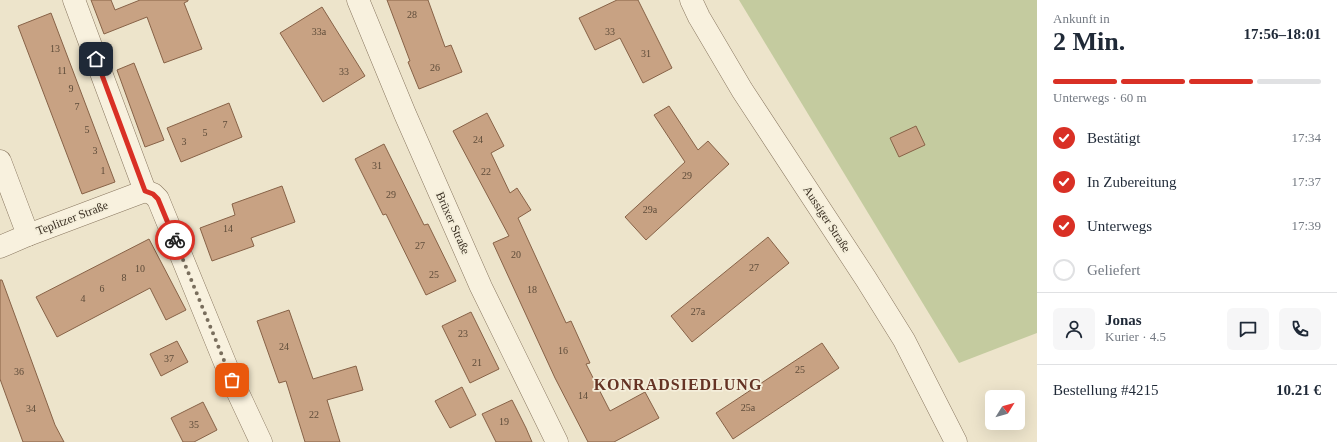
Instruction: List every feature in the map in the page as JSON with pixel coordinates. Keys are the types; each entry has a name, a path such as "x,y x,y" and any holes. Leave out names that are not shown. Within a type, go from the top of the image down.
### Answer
{"street":[{"path":"74,0 145,191 153,194 158,199 232,380 260,442"},
{"name":"Brüxer Straße","path":"358,0 405,114 481,287 558,442"},
{"name":"Aussiger Straße","path":"691,0 699,17 742,90 904,340 956,442"},
{"path":"0,161 5,191 28,234"},
{"name":"Teplitzer Straße","path":"0,247 28,234 145,191"}],"green space":[{"path":"739,0 1037,0 1037,333 959,363"}],"building":[{"path":"91,0 111,0 115,10 140,0 188,0 184,3 202,49 164,63 147,17 104,34"},
{"path":"387,0 428,0 445,47 451,45 462,72 419,89 408,62 410,61"},
{"path":"617,0 638,0 672,68 643,83 620,38 595,50 579,18"},
{"path":"322,7 365,76 323,102 280,33"},
{"path":"51,13 115,182 82,194 18,26"},
{"path":"134,63 164,140 145,147 117,70"},
{"path":"229,103 242,137 181,162 167,128"},
{"path":"669,106 698,150 708,141 729,164 646,240 625,217 685,162 654,115"},
{"path":"487,113 504,146 491,153 510,193 517,188 531,210 518,218 566,323 571,321 590,363 586,364 610,411 645,392 659,418 614,442 588,442 555,378 493,243 509,236 453,131"},
{"path":"916,126 925,145 899,157 890,138"},
{"path":"384,144 424,225 428,224 456,281 426,295 386,214 383,215 355,159"},
{"path":"282,186 295,222 251,238 254,246 212,261 200,228 235,215 232,204"},
{"path":"768,237 789,263 692,342 671,316"},
{"path":"149,239 186,310 166,320 150,288 57,337 36,297"},
{"path":"0,280 2,280 55,425 64,442 23,442 0,379"},
{"path":"289,310 313,379 356,366 363,390 327,400 340,442 305,442 286,381 279,383 257,321"},
{"path":"471,312 499,369 470,383 442,326"},
{"path":"177,341 188,362 161,376 150,354"},
{"path":"822,343 839,368 733,439 716,413"},
{"path":"462,387 476,415 450,428 435,401"},
{"path":"512,400 532,442 496,442 482,414"},
{"path":"203,402 217,430 194,442 183,442 171,418"}],"way so far":[{"path":"175,240 232,380"}],"district":[{"name":"KONRADSIEDLUNG","path":"678,384"}],"route":[{"path":"96,59 145,191 153,194 158,199 175,240"}]}
